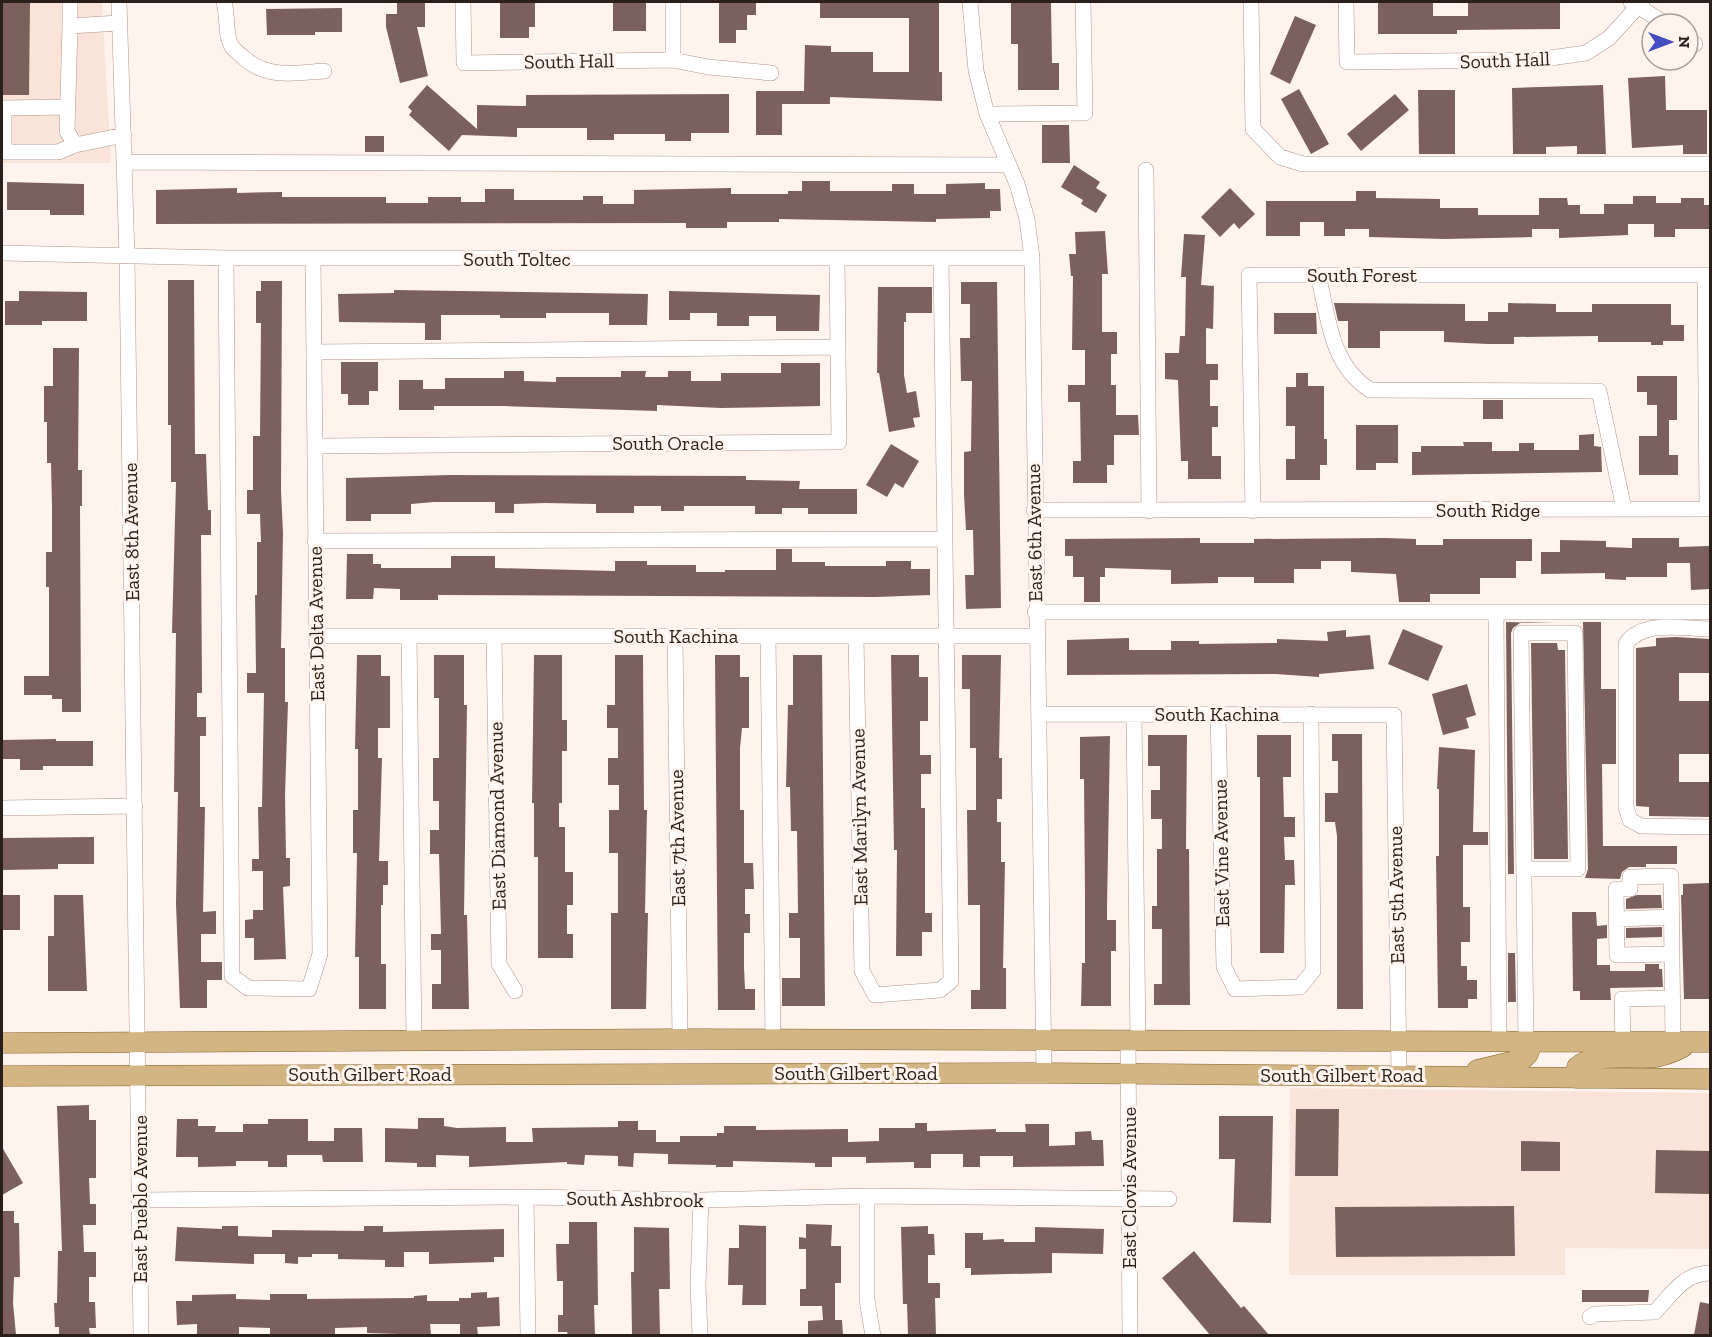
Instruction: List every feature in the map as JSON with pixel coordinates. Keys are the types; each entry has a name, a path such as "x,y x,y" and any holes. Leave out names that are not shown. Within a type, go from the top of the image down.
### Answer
{"main road":[{"name":"South Gilbert Road","path":"2,1076 139,1061 414,1040 1702,1042"},
{"path":"1576,1078 1577,1067 1587,1060 1661,1056 1702,1042"},
{"name":"South Gilbert Road","path":"2,1043 139,1061 417,1073 1044,1073 1710,1079"},
{"path":"1460,1077 1523,1059 1528,1054 1529,1043"}],"street":[{"path":"70,2 67,131 75,145"},
{"name":"East 8th Avenue","path":"119,2 127,257 139,1061"},
{"path":"224,2 227,12 226,32 231,47 249,63 268,73 324,71"},
{"name":"South Hall","path":"463,2 464,63 673,60 708,67 771,73"},
{"path":"673,2 673,60"},
{"name":"East 6th Avenue","path":"970,2 976,71 987,114 1009,165 1027,219 1032,258 1035,636 1040,714 1044,1073"},
{"path":"987,114 1085,113 1083,2"},
{"path":"1251,2 1253,129 1280,157 1303,164 1710,164"},
{"name":"South Hall","path":"1346,2 1347,62 1561,58 1586,53 1609,38 1638,3"},
{"path":"70,26 120,23"},
{"path":"67,107 4,108 3,152 58,152 75,145 124,135"},
{"path":"125,162 1009,165"},
{"path":"1146,170 1149,511"},
{"name":"South Toltec","path":"2,253 226,258 837,260 1032,258"},
{"name":"East Delta Avenue","path":"226,258 232,976 248,988 309,989 320,954 313,258"},
{"path":"941,259 943,539 947,636"},
{"name":"South Oracle","path":"315,446 839,442 837,260"},
{"name":"South Forest","path":"1253,511 1249,275 1708,275"},
{"path":"1318,275 1339,359 1356,381 1370,390 1599,391 1624,509"},
{"name":"South Ridge","path":"1034,510 1707,509 1708,275"},
{"path":"314,352 838,347"},
{"path":"315,541 943,539"},
{"path":"1035,612 1710,612"},
{"path":"1496,612 1499,1043"},
{"path":"1710,629 1647,628 1632,635 1626,644 1626,807 1630,820 1641,826 1710,827"},
{"path":"1524,869 1578,869 1575,633 1521,633 1524,869 1529,1043"},
{"name":"South Kachina","path":"316,636 1035,636"},
{"path":"409,636 414,1040"},
{"name":"East 7th Avenue","path":"675,636 680,1039"},
{"path":"768,636 773,1039"},
{"name":"East Marilyn Avenue","path":"856,636 862,970 875,995 940,990 951,981 947,636"},
{"name":"East Diamond Avenue","path":"494,637 499,964 515,991"},
{"name":"South Kachina","path":"1040,714 1394,715"},
{"name":"East Vine Avenue","path":"1218,714 1224,967 1235,989 1300,987 1313,971 1311,714"},
{"name":"East Clovis Avenue","path":"1130,1335 1128,1074 1133,1040 1134,715"},
{"name":"East 5th Avenue","path":"1394,715 1399,1075"},
{"path":"2,808 135,806"},
{"path":"1672,954 1617,955 1616,889 1630,889 1630,877 1671,876 1673,998 1673,1042"},
{"path":"1617,919 1672,917"},
{"path":"1623,1042 1622,999 1673,998"},
{"name":"East Pueblo Avenue","path":"139,1061 141,1335"},
{"path":"867,1196 867,1300 873,1335"},
{"name":"South Ashbrook","path":"140,1200 526,1197 701,1200 867,1196 1169,1199"},
{"path":"526,1197 528,1335"},
{"path":"700,1335 698,1285 701,1200"},
{"path":"1590,1317 1595,1314 1655,1312 1686,1278 1697,1273 1710,1273"}],"shaded area":[{"path":"2,2 102,2 111,163 2,163"},
{"path":"1290,1088 1710,1093 1710,1249 1565,1248 1565,1275 1289,1275"}],"building":[{"path":"2,2 30,2 29,95 2,95"},
{"path":"397,2 425,2 425,27 417,27 428,76 400,83 386,27 386,14 397,14"},
{"path":"500,2 535,2 535,27 529,27 529,38 500,38"},
{"path":"613,2 646,2 646,31 613,31"},
{"path":"719,2 756,2 756,15 747,15 747,30 736,30 736,43 719,43"},
{"path":"820,2 939,2 939,72 942,72 942,101 830,97 830,104 782,104 782,135 756,135 756,91 804,91 805,45 831,46 831,52 873,52 873,72 909,72 909,18 820,18"},
{"path":"1011,2 1051,2 1052,63 1059,63 1059,90 1018,90 1018,44 1011,44"},
{"path":"1378,2 1433,2 1433,16 1468,16 1468,2 1560,2 1560,29 1457,30 1457,34 1378,34"},
{"path":"342,8 342,32 315,32 315,35 267,35 266,9"},
{"path":"1295,16 1316,25 1290,84 1270,74"},
{"path":"1665,76 1666,110 1707,110 1707,154 1683,154 1683,145 1632,148 1628,78"},
{"path":"427,85 477,129 477,105 526,106 526,95 729,94 729,133 691,133 691,141 665,141 665,134 614,134 614,140 587,140 587,128 517,128 517,137 462,135 449,151 409,115 412,111 408,107"},
{"path":"1603,85 1606,154 1577,154 1577,146 1546,147 1546,154 1513,154 1512,88"},
{"path":"1299,89 1329,144 1311,154 1281,99"},
{"path":"1418,90 1455,90 1455,154 1419,154"},
{"path":"1395,94 1409,110 1361,151 1347,134"},
{"path":"1042,125 1069,125 1070,163 1042,163"},
{"path":"365,136 384,136 384,152 365,152"},
{"path":"1074,165 1100,182 1096,188 1107,195 1096,213 1081,204 1083,200 1061,187"},
{"path":"802,181 830,181 830,191 892,191 892,184 914,184 914,194 946,194 946,184 985,183 985,189 1000,189 1001,211 990,211 990,218 936,219 936,222 779,219 779,222 727,222 727,228 686,228 686,223 156,224 156,190 237,188 237,193 282,192 282,197 386,197 386,203 428,203 428,197 461,197 461,202 485,202 485,189 514,189 514,200 583,200 583,196 603,196 603,204 634,204 634,190 731,188 731,194 788,194 788,191 802,191"},
{"path":"7,182 84,184 84,215 50,215 50,210 7,210"},
{"path":"1230,188 1255,214 1239,229 1234,223 1220,237 1201,217"},
{"path":"1356,191 1376,191 1376,198 1440,199 1440,208 1478,208 1478,215 1539,215 1539,198 1567,198 1568,205 1580,205 1580,214 1604,214 1604,204 1633,204 1633,196 1656,196 1656,203 1681,203 1681,198 1704,198 1704,205 1710,205 1710,229 1675,229 1675,237 1654,237 1654,224 1628,224 1628,235 1559,238 1559,229 1532,229 1532,237 1445,239 1369,237 1369,229 1345,229 1345,236 1324,236 1324,222 1300,222 1300,236 1266,236 1266,201 1356,201"},
{"path":"1105,231 1108,274 1102,274 1102,332 1117,332 1117,354 1111,354 1111,385 1116,385 1116,415 1138,415 1139,435 1114,435 1114,465 1107,465 1107,483 1073,483 1073,461 1081,461 1080,402 1068,402 1068,385 1085,385 1085,350 1072,350 1073,276 1071,276 1069,254 1076,254 1075,232"},
{"path":"1184,234 1205,235 1201,285 1214,286 1213,329 1206,328 1206,364 1218,364 1218,380 1210,380 1210,406 1218,406 1218,427 1212,427 1212,456 1221,456 1221,479 1188,479 1188,461 1181,461 1178,380 1165,379 1165,353 1179,353 1180,336 1185,336 1186,277 1181,277"},
{"path":"168,280 194,280 195,454 206,454 208,510 211,510 211,535 201,535 202,693 197,693 197,717 206,717 206,736 200,736 200,807 205,807 203,912 216,911 216,934 201,934 201,962 222,962 222,980 207,980 207,1008 180,1008 176,904 178,792 174,792 176,633 172,633 176,482 171,482 171,425 168,425"},
{"path":"261,281 282,281 281,648 285,648 285,702 288,702 285,795 286,858 290,858 290,886 283,887 286,959 254,960 254,938 245,938 245,920 253,919 253,910 263,910 263,871 252,871 252,859 259,859 258,807 262,807 264,693 247,693 247,673 256,673 257,542 261,542 260,514 247,514 247,490 253,490 253,436 260,436 261,323 256,323 256,291 261,291"},
{"path":"961,282 997,282 1001,608 966,609 965,575 974,575 973,530 966,530 964,495 964,452 971,451 972,381 961,381 960,338 970,338 970,304 961,304"},
{"path":"878,287 932,287 932,313 906,313 906,322 904,322 904,375 907,393 916,391 920,417 913,418 915,427 889,432 879,373 877,373"},
{"path":"394,290 648,294 647,325 609,325 609,313 546,313 546,318 441,315 441,340 425,340 425,323 339,322 338,294 394,293"},
{"path":"19,291 87,292 87,321 42,321 42,325 5,325 5,301 19,301"},
{"path":"669,291 820,295 819,331 776,331 776,316 749,316 749,326 717,326 717,313 690,313 690,320 669,320"},
{"path":"1334,303 1465,304 1465,321 1488,321 1488,312 1508,312 1508,303 1556,304 1556,312 1592,312 1592,304 1671,304 1671,325 1684,325 1684,341 1663,341 1663,345 1651,345 1651,342 1598,342 1598,336 1514,337 1514,344 1488,344 1444,342 1444,331 1380,331 1380,348 1348,348 1348,321 1338,321"},
{"path":"1274,313 1316,313 1317,334 1274,334"},
{"path":"53,348 79,348 78,470 82,470 82,506 80,506 81,712 62,712 62,699 52,699 52,695 24,695 24,676 49,676 49,587 46,587 46,552 52,552 52,506 51,463 47,463 47,422 44,422 44,386 53,386"},
{"path":"341,362 378,362 378,391 369,391 369,405 348,405 348,394 341,394"},
{"path":"781,363 820,363 820,406 721,408 657,405 657,411 434,406 434,410 399,410 399,380 423,380 423,389 445,389 445,378 504,378 504,371 524,371 524,381 556,382 556,377 621,377 621,371 646,371 645,377 668,377 668,371 691,371 691,381 721,381 721,373 781,373"},
{"path":"1296,373 1308,373 1308,386 1324,386 1324,439 1327,439 1327,465 1320,465 1320,480 1286,480 1286,459 1295,459 1295,426 1286,426 1286,387 1296,387"},
{"path":"1637,376 1677,376 1677,420 1669,420 1669,455 1678,455 1678,475 1639,475 1639,436 1657,436 1657,405 1647,405 1647,392 1637,392"},
{"path":"1483,400 1503,400 1503,419 1483,419"},
{"path":"1356,425 1398,425 1398,463 1376,463 1376,470 1356,470"},
{"path":"1594,434 1594,446 1601,447 1602,472 1412,475 1412,452 1421,452 1421,446 1464,446 1463,442 1492,442 1492,451 1519,451 1519,443 1534,443 1534,450 1579,450 1579,435"},
{"path":"891,444 919,461 903,488 895,483 887,497 866,485"},
{"path":"450,475 746,476 746,480 800,481 799,489 857,489 857,514 808,514 808,508 782,508 782,514 755,514 755,506 684,506 684,511 661,511 661,506 634,506 634,513 596,513 596,504 545,503 514,504 514,513 495,513 495,502 434,502 411,504 411,514 371,514 371,521 346,521 346,478"},
{"path":"1200,538 1200,543 1254,543 1254,539 1386,538 1416,539 1416,545 1443,545 1443,539 1532,539 1532,561 1516,561 1516,578 1480,578 1480,594 1430,594 1430,602 1399,602 1396,574 1351,572 1351,561 1321,561 1321,569 1294,569 1294,583 1254,583 1254,577 1218,577 1218,583 1171,584 1171,570 1105,568 1105,577 1100,577 1100,602 1084,602 1084,577 1073,577 1073,556 1065,556 1065,539"},
{"path":"1632,538 1679,538 1679,547 1709,546 1710,589 1691,590 1690,563 1667,563 1667,577 1626,577 1626,580 1605,579 1605,573 1541,574 1541,552 1560,552 1560,540 1606,541 1606,547 1632,548"},
{"path":"776,549 792,549 792,562 825,562 825,566 886,566 886,561 911,561 911,569 930,569 930,595 876,597 438,595 438,600 400,600 400,589 374,588 373,599 346,599 347,554 373,554 373,564 381,564 381,568 451,568 451,556 495,556 495,568 615,571 615,561 647,561 647,565 696,565 696,572 725,572 725,570 776,570"},
{"path":"1506,622 1556,623 1520,623 1513,628 1511,633 1514,874 1508,874"},
{"path":"1583,622 1601,622 1601,689 1616,689 1616,764 1602,764 1603,846 1677,846 1677,864 1646,864 1646,867 1629,867 1622,872 1620,879 1585,878 1588,869"},
{"path":"1403,629 1443,646 1428,681 1388,664"},
{"path":"1346,630 1346,637 1370,635 1374,669 1319,674 1319,677 1276,674 1067,675 1067,640 1129,638 1129,650 1171,650 1171,641 1199,641 1199,644 1277,643 1277,639 1328,641 1327,632"},
{"path":"1656,638 1710,639 1710,673 1679,673 1679,701 1710,701 1710,754 1679,754 1679,782 1710,782 1710,817 1649,816 1649,807 1636,806 1636,648 1656,646"},
{"path":"1531,643 1557,643 1558,650 1565,650 1568,859 1534,859"},
{"path":"357,655 381,655 381,676 390,676 390,728 378,728 378,758 382,758 379,861 388,861 388,885 383,885 383,905 381,905 381,964 386,964 386,1009 359,1009 359,957 355,957 357,853 353,853 353,810 358,810 358,749 355,749"},
{"path":"434,655 464,655 464,705 467,705 464,915 467,915 469,1009 432,1009 432,984 441,984 441,950 431,950 431,934 441,934 439,854 430,854 430,830 439,830 439,801 433,801 433,758 439,758 439,698 434,698"},
{"path":"534,655 562,655 562,720 567,720 567,751 562,751 562,803 559,803 559,827 565,827 565,872 573,872 573,905 567,905 567,934 573,934 573,958 538,958 538,857 534,857 534,803 532,803"},
{"path":"615,655 643,655 644,810 647,810 645,913 648,913 646,1009 611,1009 611,913 618,913 618,853 609,853 609,810 619,810 619,785 608,785 608,758 618,758 618,728 607,728 607,705 615,705"},
{"path":"715,655 740,655 740,677 749,677 749,728 742,728 740,748 740,810 744,810 744,863 753,863 754,889 745,889 745,914 750,914 750,933 744,933 744,967 745,989 755,989 755,1010 718,1010"},
{"path":"793,655 822,655 825,1006 782,1006 782,978 800,978 800,938 789,938 789,913 798,913 797,831 791,831 790,787 786,787 788,705 793,705"},
{"path":"891,655 919,655 919,677 928,677 928,721 920,721 920,755 931,755 931,774 921,774 921,808 925,808 925,913 932,913 932,932 922,932 922,956 896,956 897,850 894,850"},
{"path":"962,655 1001,655 999,758 1002,758 1002,799 997,799 997,822 1001,822 1001,862 1005,862 1003,968 1006,968 1006,1009 971,1009 971,990 980,990 980,905 968,905 967,810 976,810 976,748 970,748 970,689 962,689"},
{"path":"1467,684 1476,715 1466,718 1469,728 1443,735 1432,694"},
{"path":"1332,734 1362,734 1363,1009 1337,1009 1337,836 1335,822 1325,822 1325,793 1338,793 1338,761 1332,761"},
{"path":"1148,735 1187,735 1186,849 1189,849 1190,1005 1154,1005 1154,984 1162,984 1162,929 1152,929 1152,906 1157,906 1157,849 1162,849 1162,819 1151,819 1151,790 1160,790 1160,766 1148,766"},
{"path":"1257,735 1291,735 1291,777 1283,777 1284,817 1295,817 1295,837 1284,837 1285,860 1294,860 1295,885 1285,885 1284,953 1260,953 1260,777 1257,777"},
{"path":"1110,736 1107,920 1116,920 1116,951 1111,951 1111,1006 1081,1006 1082,963 1085,963 1085,896 1084,779 1080,779 1080,737"},
{"path":"56,739 56,741 93,741 93,766 43,766 43,770 20,770 20,759 2,759 2,740"},
{"path":"1439,747 1475,750 1473,832 1488,832 1488,845 1463,845 1463,907 1470,907 1470,942 1461,942 1461,966 1467,966 1467,980 1477,980 1477,999 1468,999 1468,1008 1438,1008 1436,856 1439,856 1439,789 1437,789"},
{"path":"94,837 94,864 58,864 58,869 2,870 2,838"},
{"path":"1710,883 1710,999 1684,999 1681,895 1683,895 1683,884"},
{"path":"2,895 20,895 20,930 2,930"},
{"path":"54,895 83,895 87,991 48,991 48,936 54,936"},
{"path":"1637,895 1661,895 1662,908 1626,909 1626,899"},
{"path":"1572,912 1596,912 1597,926 1607,925 1607,938 1597,939 1597,965 1610,965 1610,971 1645,971 1645,964 1659,964 1659,969 1662,969 1663,987 1610,988 1611,1000 1580,1000 1580,991 1573,991"},
{"path":"1662,927 1662,937 1626,938 1626,928"},
{"path":"1508,953 1515,953 1516,1002 1508,1002"},
{"path":"89,1105 89,1120 96,1120 96,1178 89,1178 90,1204 96,1204 96,1225 83,1225 84,1252 96,1252 96,1277 89,1277 89,1302 95,1302 96,1328 89,1328 90,1335 59,1335 59,1327 55,1327 54,1303 57,1303 58,1251 62,1251 57,1106"},
{"path":"1296,1109 1339,1109 1338,1176 1295,1176"},
{"path":"1219,1116 1273,1116 1271,1223 1233,1222 1235,1159 1219,1159"},
{"path":"418,1118 444,1118 444,1126 457,1128 506,1127 506,1142 533,1142 532,1128 618,1127 618,1121 638,1121 638,1130 656,1130 656,1142 680,1142 680,1136 717,1136 717,1133 724,1133 724,1126 756,1126 756,1130 848,1129 848,1142 879,1141 879,1128 915,1128 915,1123 927,1123 927,1131 996,1129 996,1132 1026,1132 1025,1124 1049,1124 1049,1146 1075,1145 1075,1132 1091,1131 1092,1140 1103,1140 1104,1166 1013,1167 1013,1156 980,1156 980,1167 963,1167 963,1154 931,1154 931,1168 914,1168 914,1162 866,1163 866,1157 832,1157 832,1167 815,1167 815,1163 733,1161 733,1167 716,1167 716,1165 668,1164 668,1154 634,1153 633,1167 618,1166 618,1156 585,1155 584,1165 567,1164 567,1162 469,1167 469,1156 436,1155 436,1167 417,1167 417,1163 385,1162 385,1128 418,1129"},
{"path":"177,1119 198,1119 198,1126 216,1126 215,1132 243,1132 243,1124 268,1124 268,1119 308,1119 308,1141 334,1141 334,1128 362,1128 363,1162 323,1162 322,1155 287,1155 287,1167 268,1167 268,1161 236,1161 236,1166 198,1167 198,1157 176,1157"},
{"path":"1521,1141 1560,1142 1560,1171 1521,1171"},
{"path":"2,1147 23,1183 2,1195"},
{"path":"1656,1150 1710,1151 1710,1194 1655,1193"},
{"path":"1514,1206 1515,1256 1336,1257 1335,1207"},
{"path":"2,1211 14,1211 14,1223 19,1223 20,1277 14,1277 13,1303 16,1335 2,1335"},
{"path":"569,1222 597,1222 598,1305 594,1305 595,1335 568,1335 567,1332 558,1332 558,1315 563,1315 563,1281 557,1281 556,1244 569,1244"},
{"path":"806,1224 832,1225 831,1246 841,1246 841,1283 835,1283 835,1320 842,1320 843,1335 808,1335 808,1321 823,1320 822,1306 800,1306 800,1289 806,1289 806,1249 799,1249 799,1237 806,1238"},
{"path":"739,1225 766,1226 766,1305 742,1305 743,1285 728,1285 729,1248 739,1248"},
{"path":"222,1226 238,1226 238,1236 272,1237 272,1230 364,1231 364,1226 383,1226 383,1232 504,1229 504,1257 494,1257 494,1262 429,1264 429,1252 404,1252 404,1267 385,1267 385,1260 338,1259 338,1254 312,1254 312,1257 298,1257 298,1264 285,1263 285,1254 254,1254 254,1264 175,1261 177,1227 222,1229"},
{"path":"928,1226 928,1234 934,1234 935,1255 928,1255 928,1283 940,1283 940,1298 935,1298 936,1335 908,1335 907,1304 903,1304 901,1227"},
{"path":"634,1227 669,1228 670,1289 659,1289 660,1335 632,1335 631,1272 634,1272"},
{"path":"1035,1227 1104,1229 1103,1254 1052,1253 1052,1273 971,1275 971,1268 965,1268 965,1233 983,1233 983,1240 1004,1239 1004,1242 1035,1242"},
{"path":"1194,1251 1241,1308 1244,1306 1269,1335 1210,1335 1162,1278"},
{"path":"1582,1290 1649,1290 1648,1302 1582,1302"},
{"path":"487,1292 487,1298 499,1297 500,1326 477,1327 478,1335 460,1335 460,1324 430,1324 431,1335 367,1333 367,1327 335,1328 335,1335 270,1335 270,1328 239,1327 239,1335 197,1335 197,1324 177,1325 176,1301 192,1301 192,1295 236,1294 236,1299 270,1300 270,1294 307,1294 307,1299 414,1298 414,1296 427,1295 427,1301 459,1301 459,1298 471,1298 471,1293"},
{"path":"1700,1302 1710,1304 1710,1335 1694,1335"}]}
